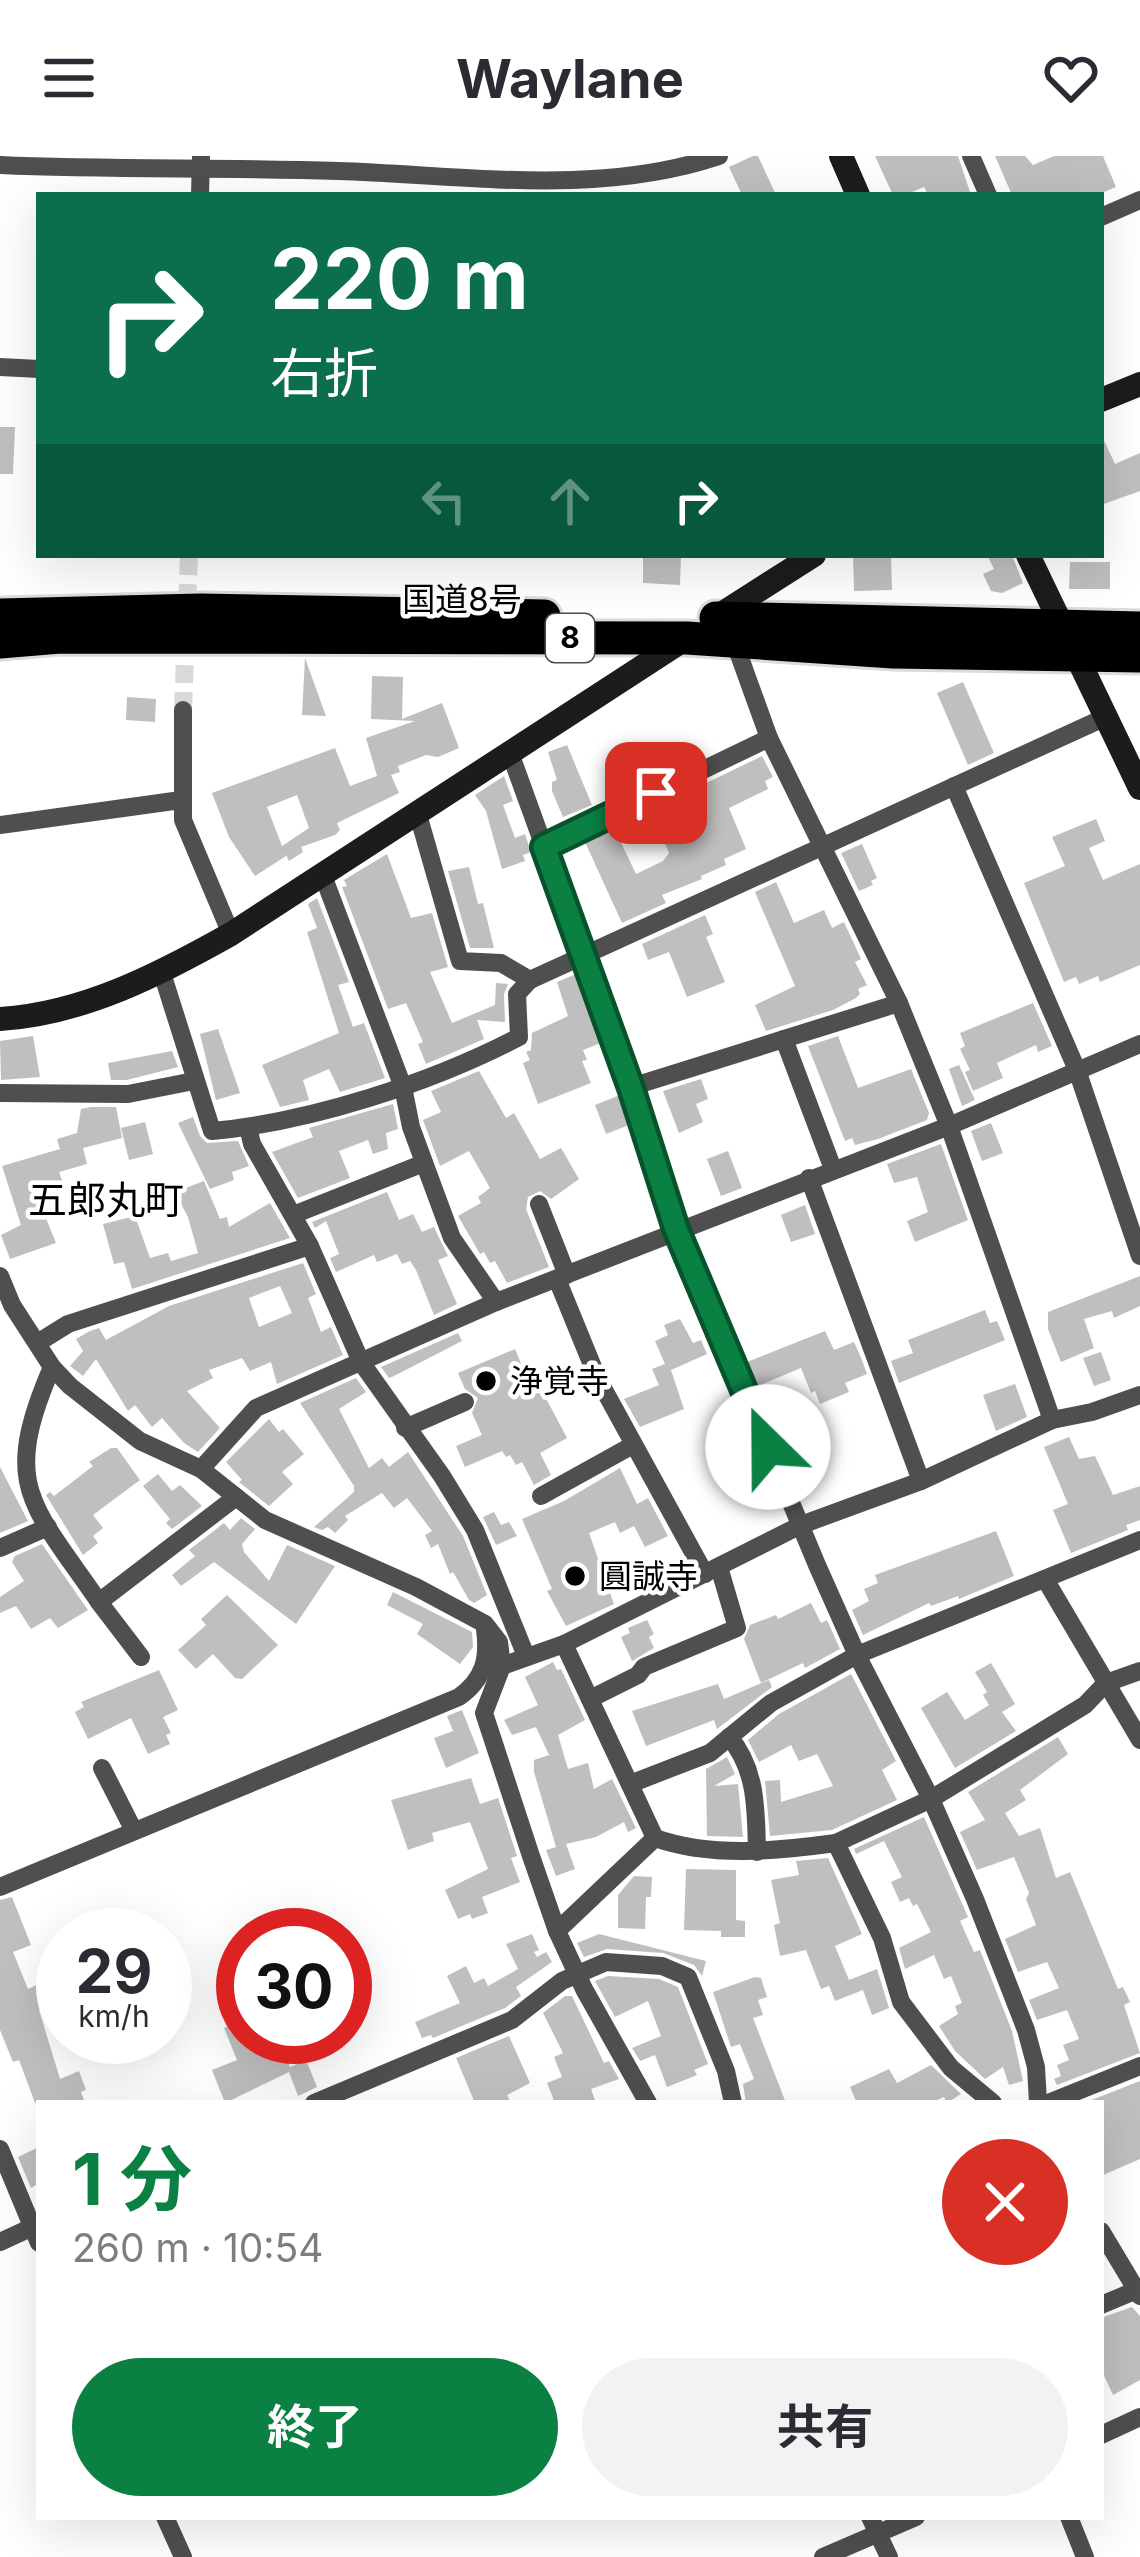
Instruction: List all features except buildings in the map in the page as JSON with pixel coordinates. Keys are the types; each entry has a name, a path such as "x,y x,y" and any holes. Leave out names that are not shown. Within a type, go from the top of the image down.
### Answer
{"highway":[{"name":"国道8号","path":"0,614 212,610 712,632 893,652 1070,642 1140,628"},
{"name":"国道8号","path":"0,642 60,637 712,632"},
{"name":"国道8号","path":"1070,642 1140,656"}],"street":[{"path":"622,156 625,178"},
{"path":"0,166 201,162 625,178 719,156"},
{"path":"841,156 857,192"},
{"path":"970,156 987,192"},
{"path":"200,192 201,162"},
{"path":"1104,216 1140,200"},
{"path":"0,367 36,368"},
{"path":"1104,399 1140,384"},
{"path":"0,1018 85,1002 162,974 231,934 509,750 712,632 810,558"},
{"path":"1029,558 1140,788"},
{"path":"712,632 898,1003 949,1126 1052,1420"},
{"path":"183,710 184,820 231,934"},
{"path":"162,974 212,1131 248,1127 403,1087 519,1037 518,994 530,980 1108,716"},
{"path":"544,847 769,738"},
{"path":"509,750 631,1088 676,1229 857,1655 931,1799 1026,2030 1036,2067 1038,2100"},
{"path":"954,786 1076,1070 1140,1256"},
{"path":"0,825 181,800"},
{"path":"417,811 460,962 501,963 530,980"},
{"path":"322,873 403,1087 411,1127 452,1238 496,1302"},
{"path":"631,1088 898,1003"},
{"path":"784,1039 832,1169"},
{"path":"201,1469 256,1408 496,1302 949,1126 1140,1044"},
{"path":"0,1093 128,1094 194,1081"},
{"path":"248,1127 252,1144 310,1246 361,1362 475,1530 526,1655"},
{"path":"293,1215 424,1163"},
{"path":"809,1178 921,1480"},
{"path":"539,1204 597,1377 712,1571 737,1628 644,1667 638,1675 590,1699"},
{"path":"39,1342 68,1324 310,1246"},
{"path":"0,1276 12,1305 52,1367 140,1441 201,1469 265,1520 416,1587 485,1624 499,1642 502,1666 484,1713 557,1931 646,2100"},
{"path":"52,1367 31,1415 25,1444 25,1488 141,1657"},
{"path":"502,1666 564,1644 801,1526 921,1480 1052,1420 1140,1395"},
{"path":"405,1428 465,1402"},
{"path":"541,1496 633,1444"},
{"path":"99,1602 236,1497"},
{"path":"0,1548 48,1527"},
{"path":"630,1784 710,1753 770,1703 857,1655 1140,1540"},
{"path":"1045,1579 1140,1740"},
{"path":"0,1887 459,1696 474,1687 488,1661 485,1624"},
{"path":"564,1644 655,1838 680,1846 757,1852 836,1844 931,1799 1085,1705 1106,1683 1140,1671"},
{"path":"729,1737 743,1753 750,1776 757,1852"},
{"path":"102,1768 134,1832"},
{"path":"557,1931 655,1838"},
{"path":"836,1844 882,1937 902,2002 951,2068 989,2100"},
{"path":"321,2100 512,2020 577,1973 605,1962 645,1963 688,1977 727,2071 732,2100"},
{"path":"1055,2100 1140,2066"},
{"path":"0,2149 36,2230"},
{"path":"0,2242 36,2232"},
{"path":"1104,2236 1138,2293 1104,2305"},
{"path":"1104,2434 1140,2417"},
{"path":"166,2520 183,2557"},
{"path":"1070,2520 1085,2557"},
{"path":"823,2557 874,2525 889,2557"}],"tunnel":[{"path":"183,710 189,558"}],"place":[{"name":"浄覚寺","path":"486,1381"},
{"name":"圓誠寺","path":"575,1576"}],"district":[{"name":"五郎丸町","path":"106,1200"}],"route":[{"path":"656,793 544,847 676,1229 768,1447"}]}
